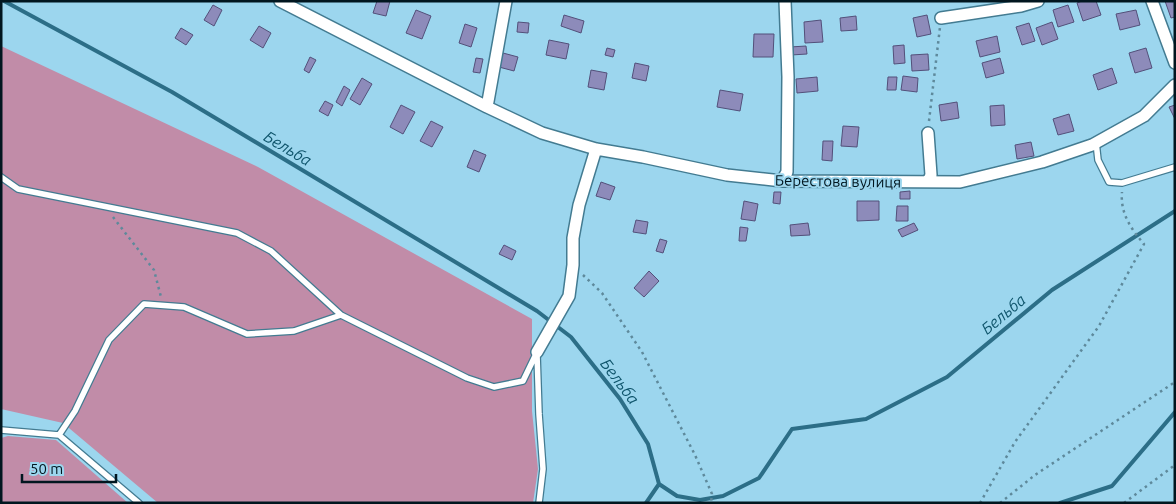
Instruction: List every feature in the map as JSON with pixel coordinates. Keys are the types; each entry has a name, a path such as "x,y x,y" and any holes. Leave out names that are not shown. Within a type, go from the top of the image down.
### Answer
{"street":[{"name":"Берестова вулиця","path":"280,1 302,6 487,107 542,134 596,149 727,175 782,181 960,182 1042,162 1096,142 1144,116 1175,85"},
{"path":"487,107 506,1"},
{"path":"782,181 787,172 788,77 785,1"},
{"path":"941,18 1021,6 1038,1"},
{"path":"1152,1 1175,63"},
{"path":"928,133 931,175 928,182"},
{"path":"537,352 569,296 573,265 573,238 579,205 596,149"}],"lane":[{"path":"1096,142 1098,160 1110,182 1122,183 1175,167"},
{"path":"1,177 18,189 237,232 271,251 341,315 459,374 494,387 522,381 537,352"},
{"path":"59,435 75,411 109,340 144,304 184,306 247,334 294,331 341,315"},
{"path":"537,352 538,414 543,469 539,503"},
{"path":"1,423 4,430 59,435 139,503"}],"path":[{"path":"928,133 941,18"},
{"path":"980,503 1015,442 1099,326 1144,244 1133,232 1122,208 1122,183"},
{"path":"104,206 154,270 163,306"},
{"path":"573,265 602,293 642,352 696,456 712,494 712,503"},
{"path":"1000,503 1036,475 1175,382"},
{"path":"1124,503 1175,465"}],"shaded area":[{"path":"1,46 258,167 532,319 532,411 538,469 533,503 158,503 63,423 1,409"},
{"path":"8,436 56,440 128,503 1,503 1,438"}],"building":[{"path":"377,1 390,1 386,16 373,13"},
{"path":"1096,1 1101,15 1083,21 1077,3"},
{"path":"1165,1 1175,1 1175,17 1171,18"},
{"path":"213,5 222,10 214,26 204,20"},
{"path":"1068,5 1074,22 1058,27 1053,10"},
{"path":"416,10 431,16 422,39 406,33"},
{"path":"1136,10 1140,25 1120,30 1116,14"},
{"path":"564,15 584,21 581,33 561,26"},
{"path":"927,15 931,34 917,37 913,18"},
{"path":"856,16 857,30 841,31 840,18"},
{"path":"821,20 823,42 805,43 804,22"},
{"path":"518,22 529,23 528,33 517,32"},
{"path":"1052,22 1058,39 1042,45 1036,28"},
{"path":"1029,23 1035,41 1022,45 1016,27"},
{"path":"465,24 477,28 471,47 459,43"},
{"path":"259,26 271,33 263,48 250,40"},
{"path":"181,28 193,35 186,45 175,38"},
{"path":"754,34 774,34 773,57 753,57"},
{"path":"997,36 1000,52 980,57 976,41"},
{"path":"549,40 569,44 566,59 546,55"},
{"path":"904,45 905,63 894,64 893,46"},
{"path":"806,46 807,54 791,55 790,47"},
{"path":"607,48 615,50 613,57 605,55"},
{"path":"1146,48 1152,68 1135,73 1129,53"},
{"path":"503,53 518,57 514,71 499,67"},
{"path":"928,54 929,70 912,71 911,55"},
{"path":"310,57 316,60 309,73 304,70"},
{"path":"476,58 483,59 480,73 473,72"},
{"path":"1000,58 1004,73 986,78 982,63"},
{"path":"635,63 649,66 646,81 632,78"},
{"path":"1112,68 1117,83 1098,90 1093,75"},
{"path":"591,70 607,73 604,90 588,87"},
{"path":"903,76 918,78 917,92 901,90"},
{"path":"817,77 818,91 797,93 796,79"},
{"path":"888,77 897,77 896,90 887,90"},
{"path":"362,78 372,84 360,105 350,99"},
{"path":"344,86 350,90 342,106 336,102"},
{"path":"720,90 743,94 740,111 717,107"},
{"path":"325,101 333,105 328,116 319,111"},
{"path":"957,102 959,118 941,121 939,105"},
{"path":"401,105 415,112 403,134 390,127"},
{"path":"1004,105 1005,125 991,126 990,106"},
{"path":"1175,105 1175,119 1169,107"},
{"path":"1069,114 1074,131 1058,135 1053,119"},
{"path":"431,121 443,127 432,147 420,141"},
{"path":"843,126 859,127 857,147 841,146"},
{"path":"823,141 833,141 832,161 822,160"},
{"path":"1031,142 1034,156 1017,159 1015,145"},
{"path":"474,150 486,155 479,172 467,167"},
{"path":"601,182 615,187 610,200 596,196"},
{"path":"910,191 910,199 900,199 900,192"},
{"path":"774,192 781,192 780,204 773,203"},
{"path":"744,201 758,204 755,221 741,219"},
{"path":"857,201 879,201 879,220 857,221"},
{"path":"897,206 908,206 908,221 896,221"},
{"path":"636,220 648,222 646,234 633,232"},
{"path":"808,223 810,235 791,236 790,225"},
{"path":"914,223 918,230 902,237 898,230"},
{"path":"740,227 748,228 746,241 739,241"},
{"path":"660,239 667,241 663,253 656,251"},
{"path":"504,245 516,251 512,260 499,254"},
{"path":"649,271 659,281 644,297 634,288"}],"waterway":[{"name":"Бельба","path":"4,1 172,92 537,311 571,337 620,399 648,444 659,484 677,496 700,500 723,496 759,478 792,429 866,419 947,377 1052,290 1175,211"},
{"path":"1060,503 1112,486 1175,412"},
{"path":"646,503 659,484"}]}
